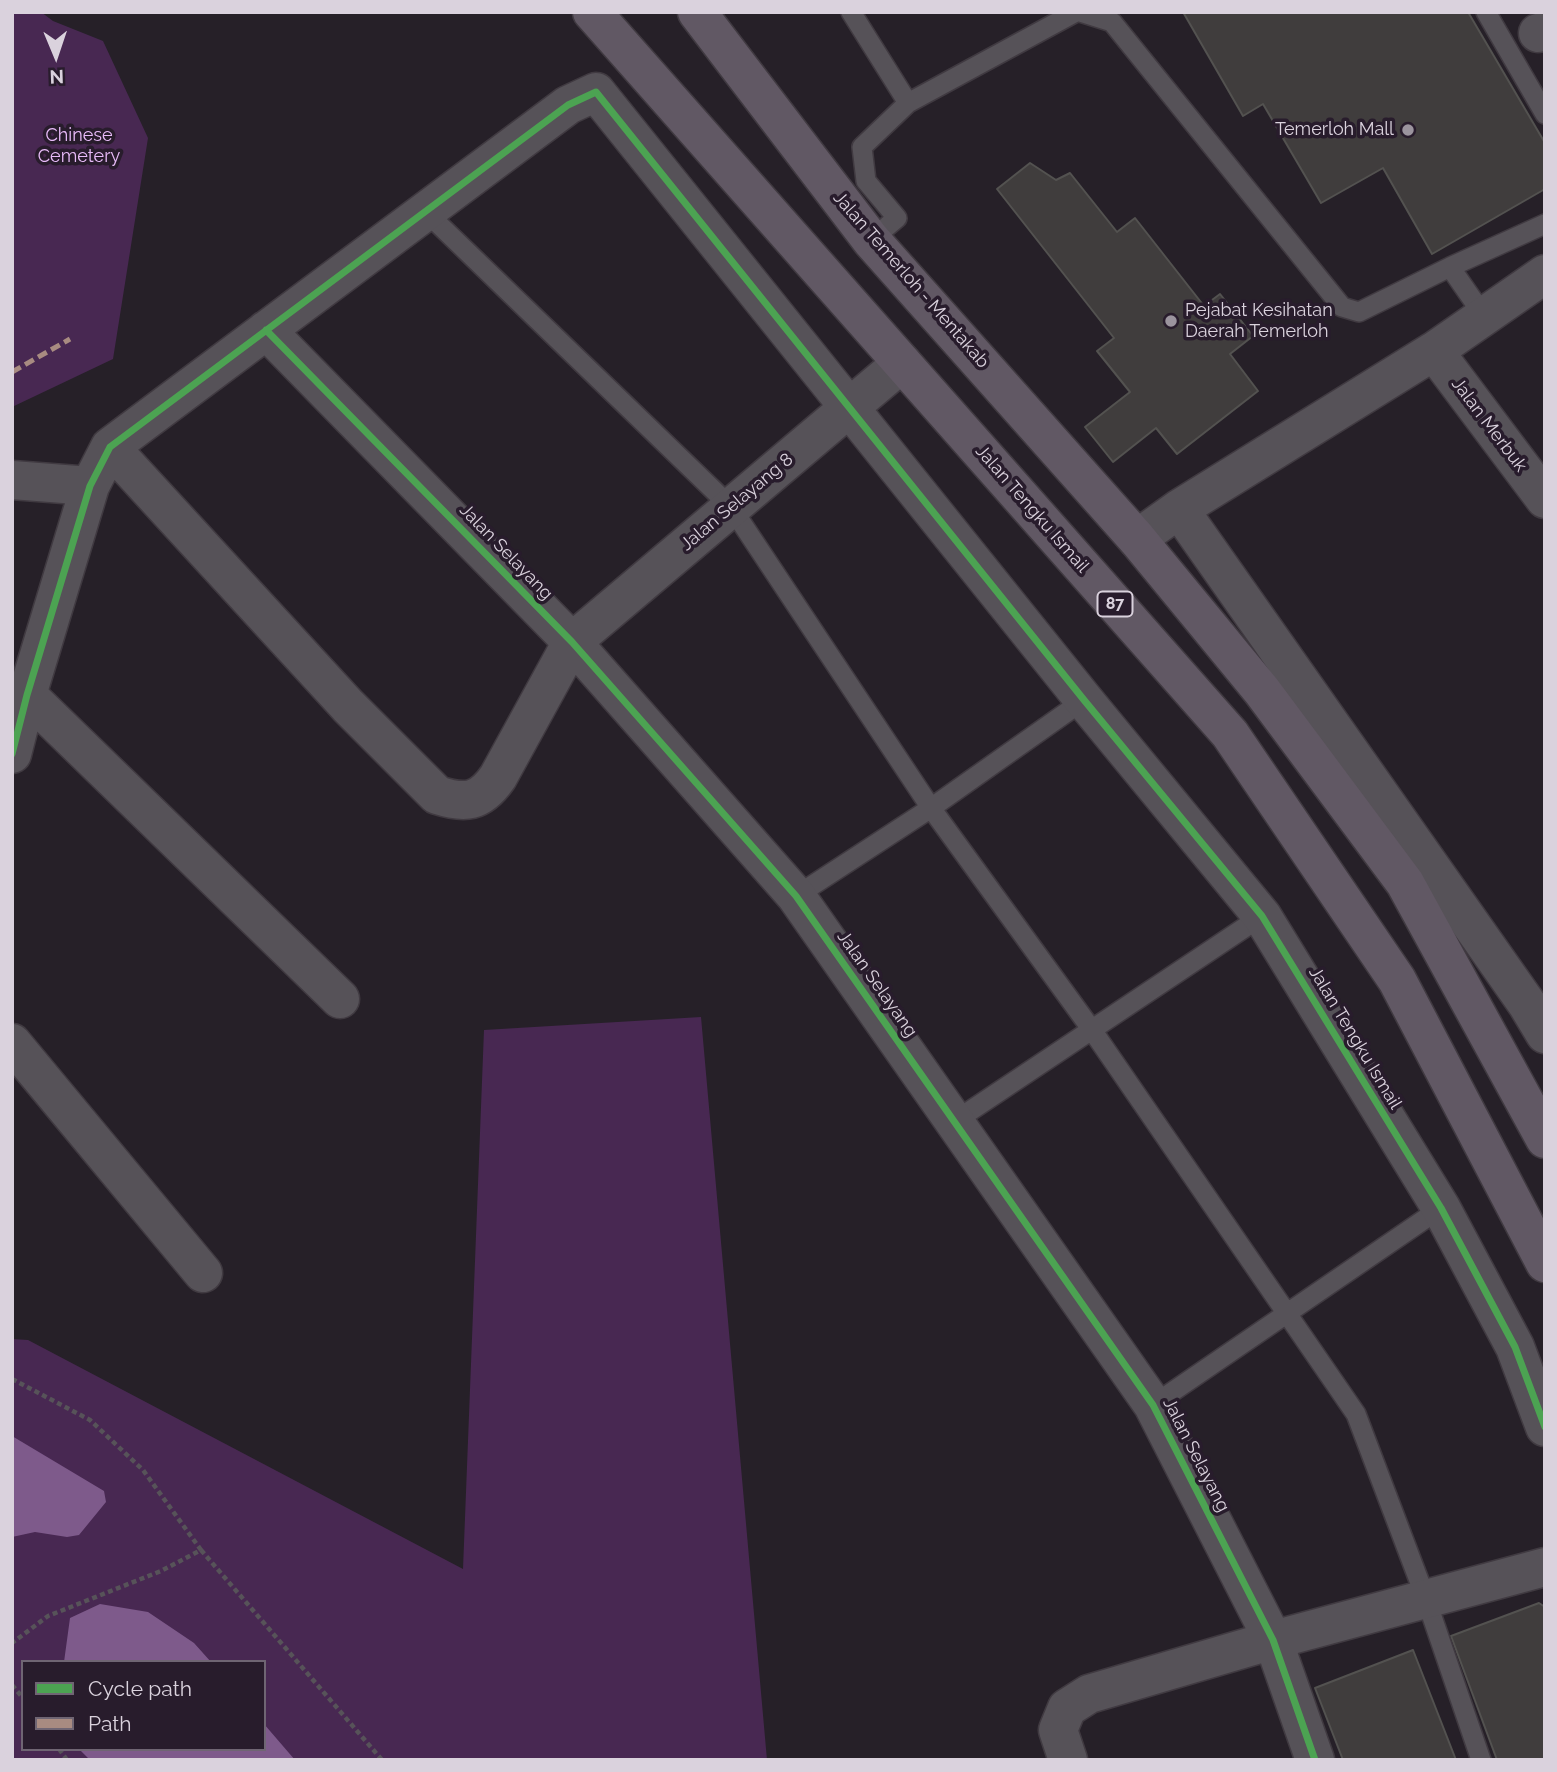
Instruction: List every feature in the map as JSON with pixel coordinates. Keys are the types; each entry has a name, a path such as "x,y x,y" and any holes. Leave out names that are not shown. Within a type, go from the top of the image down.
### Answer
{"main road":[{"name":"Jalan Tengku Ismail","path":"592,12 1230,734 1397,980 1545,1263"},
{"name":"Jalan Temerloh - Mentakab","path":"697,12 884,229 1137,539"},
{"path":"1137,539 1262,691 1405,883 1545,1139"}],"street":[{"name":"Jalan Tengku Ismail","path":"425,211 568,105 596,92 1084,700 1262,916 1441,1208 1515,1347 1545,1427"},
{"path":"12,754 90,486 110,447 425,211"},
{"path":"1137,539 1179,509 1434,351 1545,274"},
{"name":"Jalan Selayang","path":"266,330 572,642 796,896 1153,1405 1273,1640 1315,1760"},
{"name":"Jalan Merbuk","path":"1434,351 1545,499"},
{"name":"Jalan Selayang 8","path":"572,642 902,363"},
{"path":"110,447 348,706 437,794 457,801 476,798 488,792 572,642"},
{"path":"12,480 90,486"},
{"path":"1179,509 1539,1010"},
{"path":"27,695 340,999"},
{"path":"12,1043 203,1273"},
{"path":"1068,1760 1058,1730 1067,1708 1088,1694 1273,1640 1545,1567"}],"lane":[{"path":"851,12 908,103"},
{"path":"884,229 866,181 862,147 908,103 1078,12 1112,22 1342,307 1359,312 1545,224"},
{"path":"1486,12 1545,114"},
{"path":"425,211 731,508 931,808 1092,1030 1356,1414 1426,1599 1481,1760"},
{"path":"1450,267 1484,316"},
{"path":"796,896 931,808 1084,700"},
{"path":"955,1121 1262,916"},
{"path":"1153,1405 1441,1208"}],"path":[{"path":"12,1379 90,1420 143,1470 201,1550 382,1760"},
{"path":"12,1643 48,1616 160,1571 201,1550"}],"green space":[{"name":"Chinese Cemetery","path":"12,12 41,12 53,21 103,41 148,138 113,359 12,407"},
{"path":"701,1017 767,1760 12,1760 12,1339 28,1340 463,1569 484,1030"}],"shaded area":[{"path":"12,1436 104,1491 106,1502 79,1535 67,1537 35,1532 12,1537"},
{"path":"100,1604 148,1612 194,1643 209,1660 64,1660 70,1618"},
{"path":"266,1726 295,1760 90,1760 81,1751 266,1751"}],"building":[{"name":"Temerloh Mall","path":"1183,12 1468,12 1545,143 1545,189 1432,254 1383,168 1321,203 1263,104 1243,116"},
{"name":"Pejabat Kesihatan Daerah Temerloh","path":"1030,163 1056,180 1070,173 1117,232 1135,218 1204,306 1220,294 1253,336 1230,354 1258,391 1177,454 1156,428 1113,462 1085,427 1130,392 1097,351 1114,338 997,189"},
{"path":"1539,1603 1545,1607 1545,1760 1497,1760 1451,1636"},
{"path":"1413,1650 1456,1760 1343,1760 1315,1688"}],"marked path":[{"path":"12,372 70,339"}],"cycle path":[{"path":"12,754 90,486 110,447 568,105 596,92 1084,700 1262,916 1441,1208 1515,1347 1545,1427"},
{"path":"266,330 572,642 796,896 1153,1405 1273,1640 1315,1760"}],"place":[{"name":"Temerloh Mall","path":"1408,130"},
{"name":"Pejabat Kesihatan Daerah Temerloh","path":"1171,321"}]}
